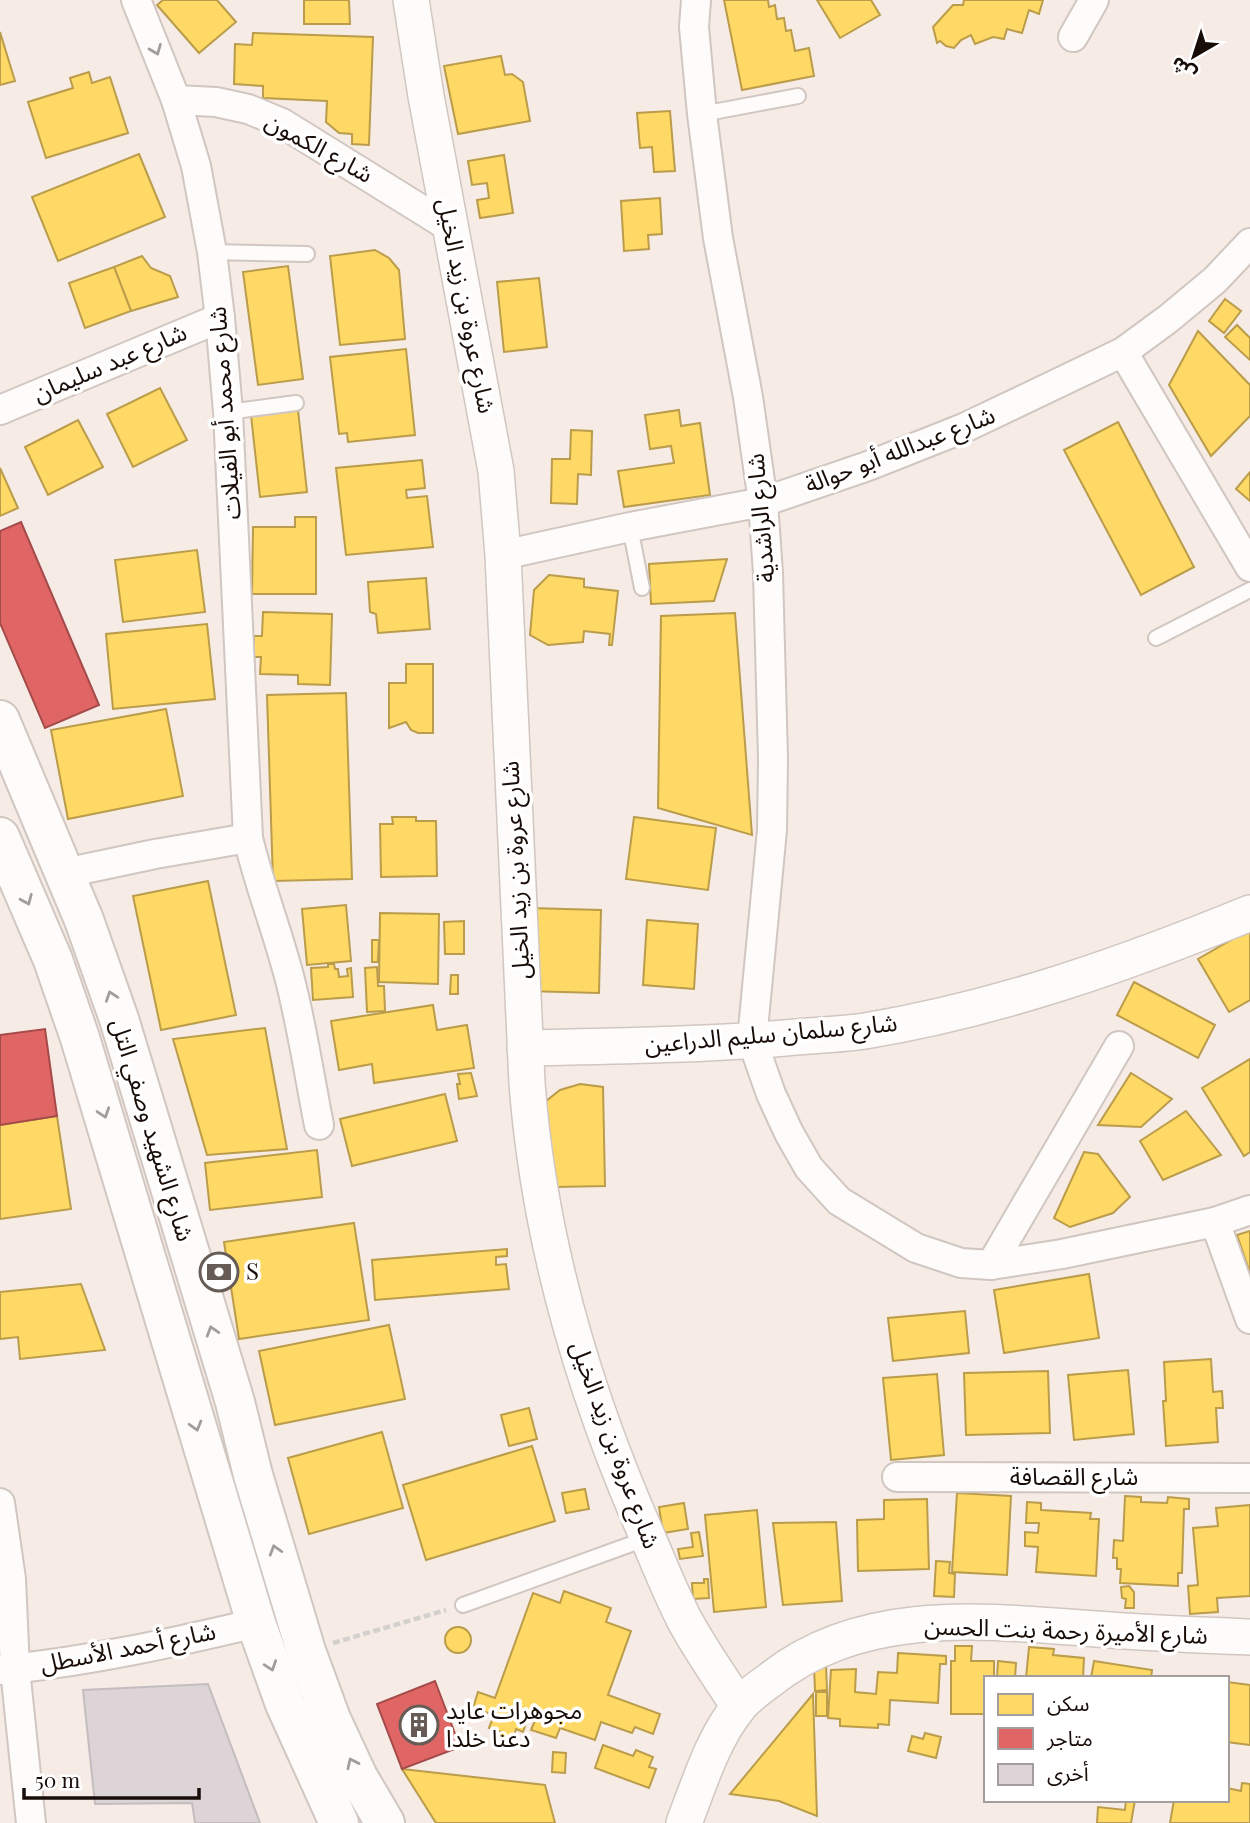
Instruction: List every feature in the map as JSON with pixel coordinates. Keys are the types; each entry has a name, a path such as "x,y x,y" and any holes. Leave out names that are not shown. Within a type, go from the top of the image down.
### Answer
{"main road":[{"name":"شارع الشهيد وصفي التل","path":"0,720 84,920 119,1019 306,1651 331,1719 358,1777 385,1823"},
{"name":"شارع الشهيد وصفي التل","path":"4,856 52,960 80,1038 256,1623 285,1704 339,1823"}],"street":[{"name":"شارع محمد أبو الفيلات","path":"136,0 176,100 196,166 212,252 228,412 248,838 255,870 279,939 292,988 318,1125"},
{"name":"شارع عروة بن زيد الخيل","path":"411,0 496,471 503,555 530,1129 542,1209 558,1276 596,1408 632,1504 686,1621 739,1706"},
{"name":"شارع الراشدية","path":"696,0 694,27 702,114 719,238 748,397 768,573 773,759 772,830 751,1041"},
{"path":"1073,37 1094,0"},
{"name":"شارع الكمون","path":"176,100 216,102 248,109 282,123 451,228"},
{"name":"شارع عبدالله أبو حوالة","path":"503,555 762,502 868,466 964,428 1123,352 1168,319 1215,279 1250,243"},
{"name":"شارع عبد سليمان","path":"0,410 220,318"},
{"path":"1123,352 1250,567"},
{"path":"65,873 248,838"},
{"name":"شارع سلمان سليم الدراعين","path":"526,1048 751,1041 862,1031 978,1008 1091,973 1250,913"},
{"path":"751,1041 771,1094 809,1168 839,1201 916,1248 961,1263 990,1265 1073,1252 1215,1222 1250,1210"},
{"path":"990,1265 1119,1046"},
{"path":"1215,1222 1250,1319"},
{"name":"شارع القصافة","path":"897,1477 1250,1478"},
{"path":"0,1503 11,1578 7,1670 31,1823"},
{"name":"شارع أحمد الأسطل","path":"7,1670 173,1643 256,1623"},
{"name":"شارع الأميرة رحمة بنت الحسن","path":"684,1823 719,1739 739,1706 782,1669 828,1644 855,1634 892,1627 968,1623 1250,1637"}],"lane":[{"path":"702,114 798,96"},
{"path":"212,252 307,254"},
{"path":"228,412 296,403"},
{"path":"630,527 642,587"},
{"path":"1156,638 1250,590"},
{"path":"463,1605 648,1538"}],"path":[{"path":"306,1651 463,1605"}],"building: سكن":[{"path":"163,0 217,0 236,22 199,53 157,5"},
{"path":"304,0 349,0 350,24 304,24"},
{"path":"724,0 768,0 769,7 775,5 777,19 784,18 786,31 791,30 795,51 809,48 814,76 742,90"},
{"path":"817,0 871,0 880,15 840,38"},
{"path":"964,0 1043,0 1039,14 1029,10 1022,33 1007,29 1004,39 993,37 975,44 971,35 961,40 954,48 940,41 937,43 933,27 953,5 963,5"},
{"path":"0,32 15,81 0,85"},
{"path":"253,33 373,37 369,145 352,144 352,134 339,133 326,122 327,101 263,98 263,86 234,84 235,44 252,45"},
{"path":"501,56 505,75 512,74 523,82 530,121 458,134 444,66"},
{"path":"89,72 92,83 110,77 128,133 46,158 28,102 73,88 70,78"},
{"path":"670,111 675,171 654,172 652,147 640,148 637,113"},
{"path":"139,154 165,217 58,261 32,197"},
{"path":"504,155 513,213 480,218 477,200 489,198 487,183 472,185 468,161"},
{"path":"660,198 662,234 648,235 649,249 624,251 621,201"},
{"path":"375,250 389,258 399,270 405,339 340,345 330,256"},
{"path":"142,256 151,268 170,276 178,297 131,311 114,267"},
{"path":"288,266 303,379 258,385 243,272"},
{"path":"114,267 131,311 85,328 69,283"},
{"path":"539,278 547,347 504,352 497,282"},
{"path":"1225,299 1241,311 1224,333 1209,321"},
{"path":"1237,325 1250,338 1250,360 1225,337"},
{"path":"1198,331 1250,385 1250,416 1211,456 1169,385"},
{"path":"406,349 415,435 348,442 347,433 339,434 330,357"},
{"path":"160,388 187,440 133,467 107,414"},
{"path":"298,410 307,492 260,497 251,415"},
{"path":"679,410 681,426 700,423 710,495 624,507 618,471 674,463 671,446 650,449 645,415"},
{"path":"78,420 103,467 48,495 25,447"},
{"path":"1118,422 1194,567 1141,595 1064,450"},
{"path":"571,430 592,431 591,475 578,474 577,504 551,503 552,459 570,459"},
{"path":"422,460 425,488 406,490 407,498 427,496 433,547 346,555 336,468"},
{"path":"0,468 18,508 0,516"},
{"path":"1250,472 1250,501 1236,489"},
{"path":"295,517 316,517 316,594 252,594 253,527 295,527"},
{"path":"197,550 205,612 123,622 115,560"},
{"path":"727,559 714,601 651,604 649,564"},
{"path":"549,575 584,579 584,587 618,591 612,645 609,645 610,634 584,631 583,642 548,645 530,635 534,590"},
{"path":"426,578 430,629 378,633 376,614 370,612 368,582"},
{"path":"263,612 332,614 330,685 298,684 298,675 260,674 261,657 254,657 254,636 262,636"},
{"path":"735,613 752,835 658,808 661,616"},
{"path":"207,624 215,699 113,709 106,634"},
{"path":"406,664 433,664 433,733 418,733 411,730 406,722 389,728 389,683 406,683"},
{"path":"346,693 352,879 273,881 267,695"},
{"path":"166,709 183,796 68,819 51,730"},
{"path":"392,817 416,817 416,821 436,821 437,876 381,877 380,824 393,824"},
{"path":"634,817 716,828 708,890 626,879"},
{"path":"208,881 236,1015 161,1030 133,896"},
{"path":"346,905 351,961 307,965 302,909"},
{"path":"529,908 601,910 599,993 526,991"},
{"path":"380,913 439,914 438,984 379,982"},
{"path":"647,920 698,924 694,989 643,985"},
{"path":"464,921 464,954 445,954 444,922"},
{"path":"1250,929 1250,1000 1229,1012 1198,959"},
{"path":"372,940 379,940 378,962 372,962"},
{"path":"328,964 334,964 339,977 348,976 347,969 351,968 353,997 313,1000 311,968 328,967"},
{"path":"377,967 378,986 384,986 385,1011 367,1012 365,968"},
{"path":"451,975 458,975 458,994 450,994"},
{"path":"1134,982 1215,1025 1198,1058 1117,1015"},
{"path":"433,1005 437,1030 467,1025 474,1068 374,1083 372,1064 339,1070 331,1021"},
{"path":"265,1028 287,1149 207,1155 173,1039"},
{"path":"1250,1059 1250,1152 1244,1156 1202,1088"},
{"path":"471,1073 477,1096 459,1099 458,1074"},
{"path":"1131,1073 1172,1099 1141,1127 1098,1125"},
{"path":"580,1084 603,1087 605,1186 556,1187 545,1102 560,1090"},
{"path":"445,1094 457,1141 352,1166 340,1119"},
{"path":"1186,1111 1221,1155 1163,1180 1140,1141"},
{"path":"57,1116 71,1209 0,1219 0,1125"},
{"path":"317,1150 322,1197 210,1210 205,1163"},
{"path":"1084,1152 1098,1154 1130,1197 1113,1213 1070,1227 1054,1218"},
{"path":"354,1223 369,1320 239,1339 224,1242"},
{"path":"1250,1231 1250,1273 1237,1235"},
{"path":"507,1249 507,1256 496,1257 496,1265 506,1264 509,1289 375,1300 372,1260"},
{"path":"1089,1274 1099,1338 1004,1353 994,1290"},
{"path":"81,1284 105,1350 20,1359 18,1337 0,1339 0,1292"},
{"path":"965,1311 969,1353 893,1361 888,1318"},
{"path":"389,1325 405,1399 275,1425 259,1351"},
{"path":"1211,1359 1213,1392 1222,1391 1223,1408 1216,1408 1218,1442 1166,1446 1164,1362"},
{"path":"1128,1370 1134,1434 1074,1440 1068,1375"},
{"path":"1048,1371 1050,1433 966,1435 964,1373"},
{"path":"937,1374 944,1455 891,1460 883,1378"},
{"path":"529,1408 537,1439 509,1446 501,1415"},
{"path":"382,1432 403,1508 309,1534 288,1458"},
{"path":"532,1446 555,1521 426,1560 403,1485"},
{"path":"585,1489 589,1509 566,1513 562,1493"},
{"path":"957,1493 1011,1496 1007,1575 952,1572"},
{"path":"1125,1496 1141,1497 1141,1502 1167,1503 1168,1497 1189,1499 1189,1509 1184,1509 1182,1573 1178,1573 1178,1586 1120,1583 1121,1569 1117,1569 1117,1558 1113,1558 1114,1540 1123,1541"},
{"path":"927,1499 929,1569 858,1571 857,1520 884,1519 884,1500"},
{"path":"1027,1502 1041,1503 1041,1510 1091,1513 1090,1519 1099,1519 1096,1576 1036,1572 1038,1547 1025,1546 1025,1532 1038,1533 1039,1523 1026,1523"},
{"path":"684,1503 688,1529 663,1533 659,1507"},
{"path":"1250,1505 1250,1596 1217,1598 1218,1612 1190,1614 1188,1586 1198,1585 1193,1528 1218,1526 1216,1508"},
{"path":"757,1510 766,1607 714,1612 705,1515"},
{"path":"836,1522 842,1601 783,1605 773,1523"},
{"path":"699,1532 703,1556 680,1559 678,1549 693,1547 691,1533"},
{"path":"936,1561 950,1562 949,1573 955,1574 954,1597 934,1596"},
{"path":"704,1579 708,1579 709,1598 693,1599 692,1583 704,1583"},
{"path":"1129,1586 1134,1592 1134,1608 1125,1608 1126,1599 1122,1598 1121,1587"},
{"path":"564,1591 611,1608 606,1622 631,1631 608,1695 660,1714 653,1734 635,1727 632,1733 601,1722 595,1740 560,1728 556,1738 531,1730 536,1718 529,1715 523,1732 516,1729 512,1742 500,1738 501,1732 489,1728 494,1715 473,1708 478,1692 495,1698 533,1593 560,1603"},
{"path":"458,1627 467,1631 471,1640 467,1649 458,1653 449,1649 445,1640 449,1631"},
{"path":"955,1646 972,1646 971,1661 994,1661 994,1676 984,1676 984,1714 951,1714 951,1661 955,1661"},
{"path":"1029,1647 1054,1649 1053,1655 1084,1658 1083,1676 1026,1676"},
{"path":"898,1653 946,1656 946,1664 940,1664 938,1703 890,1700 889,1725 878,1724 878,1728 840,1726 840,1719 828,1718 831,1670 856,1669 855,1692 876,1694 878,1672 897,1673"},
{"path":"998,1661 1016,1663 1015,1676 997,1676"},
{"path":"1094,1661 1152,1670 1151,1676 1091,1676"},
{"path":"826,1665 827,1690 815,1691 814,1666"},
{"path":"1229,1682 1250,1685 1250,1745 1229,1742"},
{"path":"816,1692 827,1692 827,1716 816,1716"},
{"path":"813,1694 817,1816 779,1801 730,1794"},
{"path":"925,1733 941,1737 936,1758 908,1751 912,1736 923,1739"},
{"path":"603,1745 633,1756 636,1750 653,1757 649,1767 656,1769 649,1788 595,1768"},
{"path":"553,1752 566,1753 565,1773 552,1772"},
{"path":"402,1769 545,1785 555,1823 436,1823"},
{"path":"1242,1783 1250,1784 1250,1823 1170,1823 1174,1802 1229,1802 1229,1788 1241,1791"},
{"path":"1126,1802 1135,1802 1131,1823 1097,1823 1098,1807 1125,1810"}],"building: متاجر":[{"path":"21,522 99,705 45,728 0,623 0,531"},
{"path":"45,1029 57,1116 0,1125 0,1035"},
{"name":"مجوهرات عايد دعنا خلدا","path":"435,1681 460,1747 402,1769 377,1704"}],"building: أخرى":[{"path":"208,1684 260,1823 195,1823 192,1803 95,1804 83,1690"}],"place":[{"name":"S","path":"219,1272"},
{"name":"مجوهرات عايد دعنا خلدا","path":"419,1725"}]}
